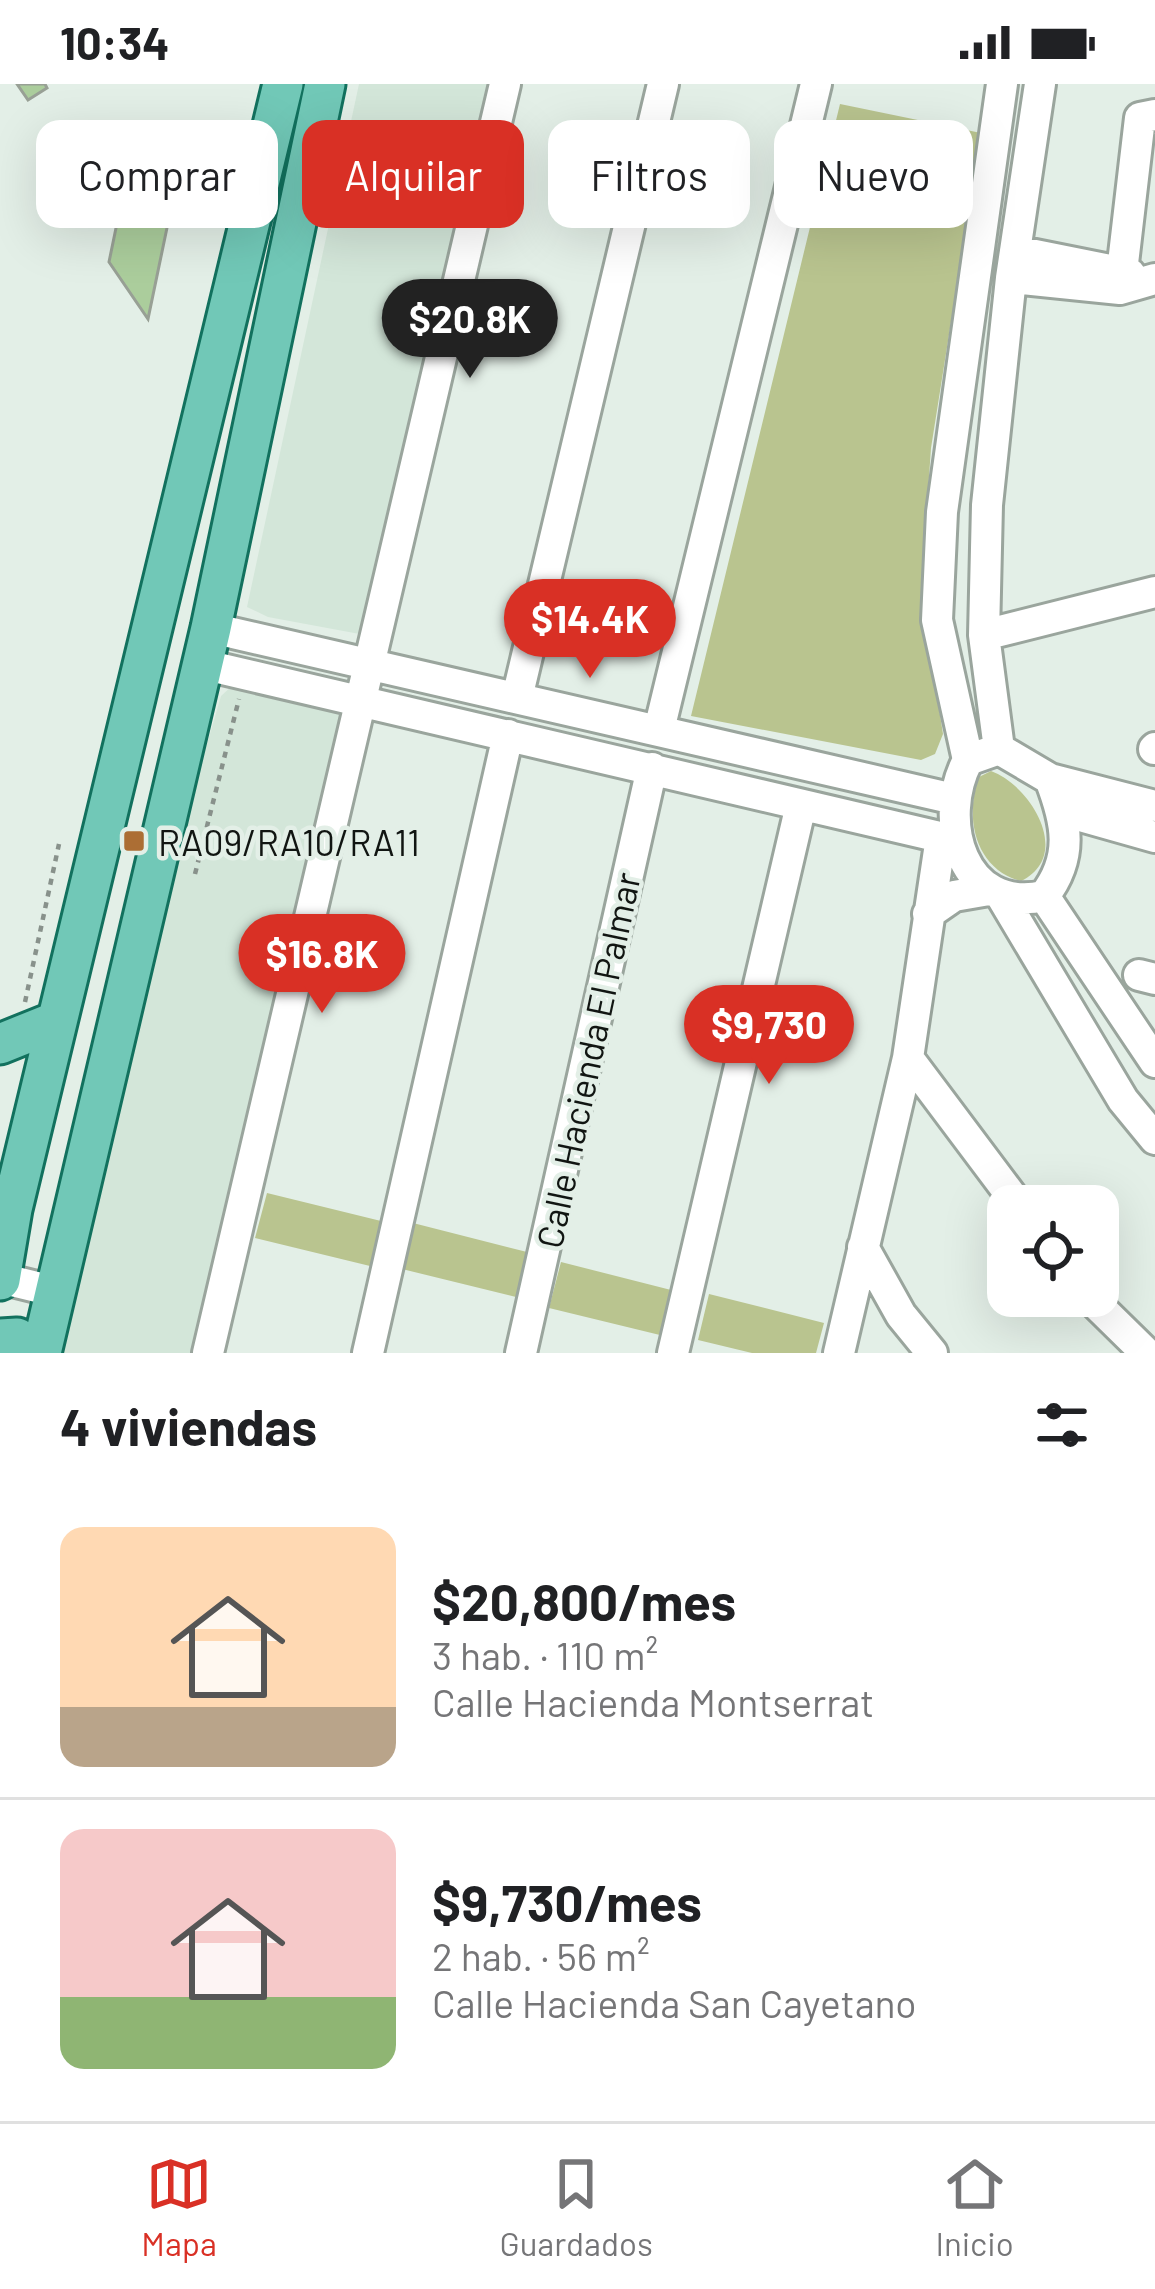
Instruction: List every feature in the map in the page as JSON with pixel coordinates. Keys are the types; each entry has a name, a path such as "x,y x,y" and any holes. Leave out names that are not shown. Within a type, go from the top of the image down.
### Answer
{"main road":[{"path":"0,1279 12,1208 283,84"},
{"path":"0,1339 17,1338 38,1353 206,646 328,94"},
{"path":"0,1044 57,1021"},
{"path":"12,1208 26,1216 45,1214 77,1199"}],"street":[{"path":"208,1353 505,84"},
{"path":"517,698 663,84"},
{"path":"659,730 817,84"},
{"path":"839,1353 908,1058 928,914 949,839 954,799 968,760 937,620 942,512 1002,84"},
{"path":"999,749 984,635 987,505 1013,265 1040,84"},
{"path":"1013,265 1136,280 1140,118 1155,116"},
{"path":"984,635 1155,592"},
{"path":"206,646 371,664 954,799"},
{"path":"206,646 363,700 949,839 996,893 1123,1100 1155,1139"},
{"path":"617,759 627,724"},
{"path":"368,1353 508,735"},
{"path":"968,760 999,749"},
{"path":"999,749 1050,779 1155,806"},
{"name":"Calle Hacienda El Palmar","path":"521,1353 652,768"},
{"path":"928,914 954,896 996,893 1019,902 1044,896 1060,875 1067,844 1063,812 1050,779"},
{"path":"673,1353 801,805"},
{"path":"1063,812 1155,837"},
{"path":"1044,896 1155,1061"},
{"path":"908,1058 1002,1185"},
{"path":"0,1171 12,1208"},
{"path":"863,1247 901,1315 932,1353"},
{"path":"0,1279 53,1292"},
{"path":"1109,1317 1146,1353"}],"path":[{"path":"195,874 235,712"},
{"path":"26,996 59,844"}],"shaded area":[{"path":"359,84 502,84 493,120 351,120"},
{"path":"328,228 466,228 365,635 268,617 247,607"},
{"path":"233,685 348,707 194,1353 55,1353 172,864 221,696"}],"green space":[{"path":"840,104 918,120 836,120"},
{"path":"973,131 981,133 973,183"},
{"path":"810,228 966,228 931,448 921,593 943,734 935,754 921,760 691,716"},
{"path":"991,771 1020,790 1032,805 1045,838 1037,869 1021,881 993,865 977,840 975,792 979,777"},
{"path":"267,1193 381,1221 370,1266 255,1238"},
{"path":"413,1223 527,1252 516,1297 402,1269"},
{"path":"561,1262 675,1291 664,1336 549,1308"},
{"path":"709,1294 824,1323 816,1353 752,1353 698,1340"}],"building":[{"path":"17,84 45,84 47,88 28,100"},
{"path":"116,228 167,228 148,319 109,262"}],"place":[{"name":"RA09/RA10/RA11","path":"134,841"}]}
